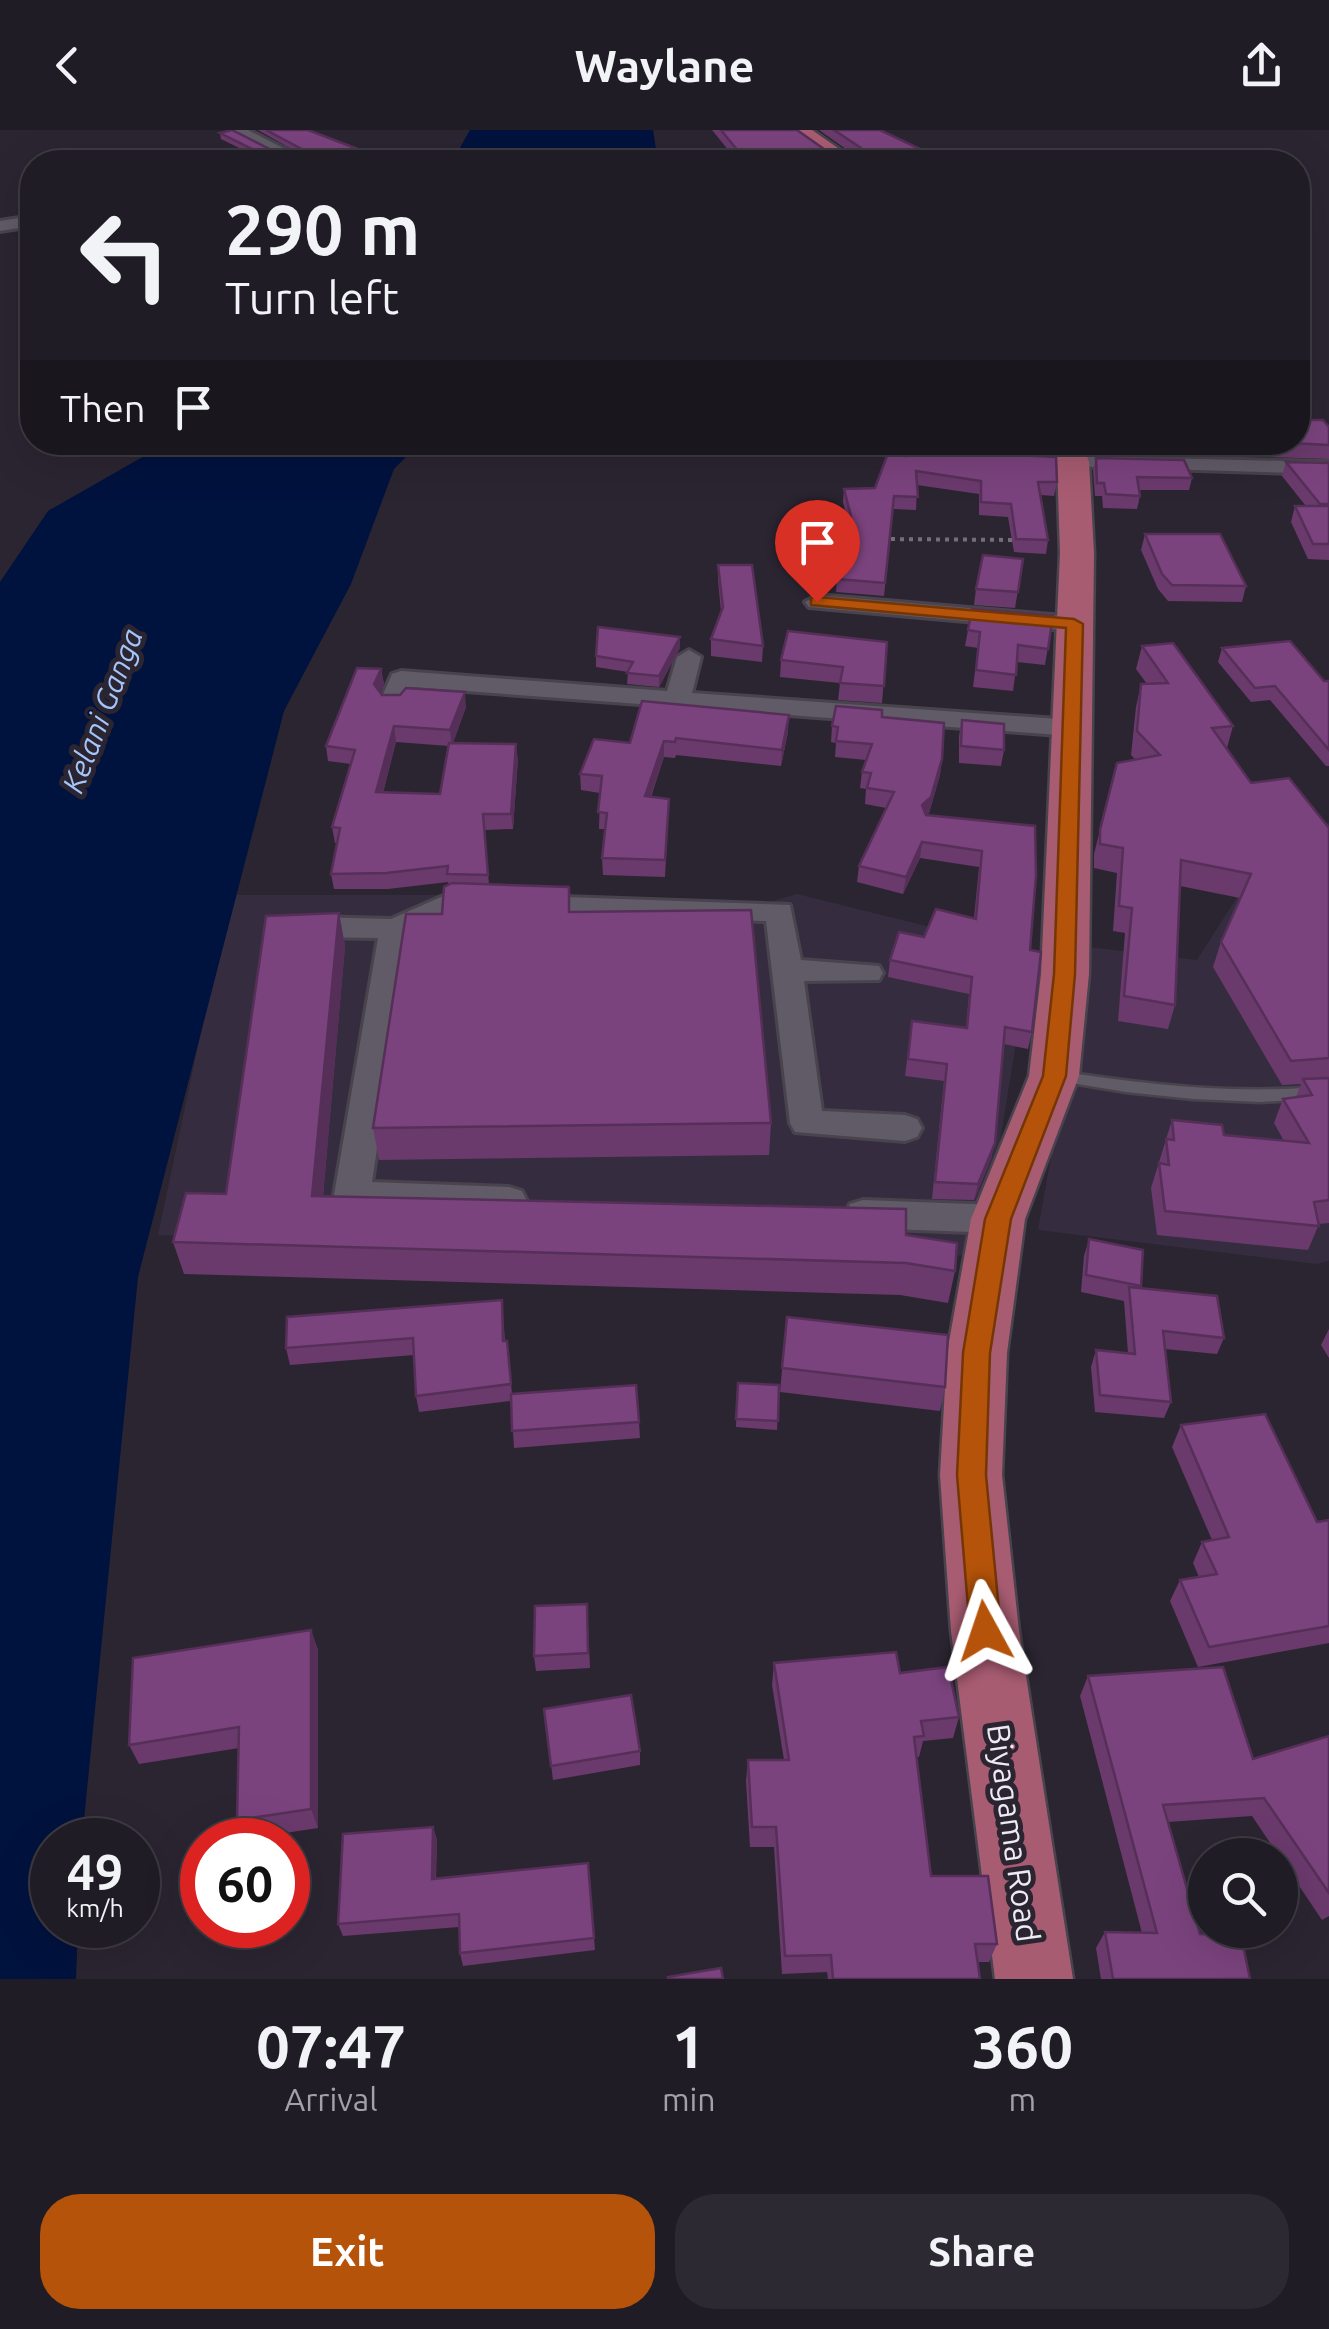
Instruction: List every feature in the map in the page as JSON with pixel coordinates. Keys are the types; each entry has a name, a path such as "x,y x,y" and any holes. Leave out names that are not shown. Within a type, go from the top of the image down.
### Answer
{"main road":[{"path":"797,130 828,150"},
{"name":"Biyagama Road","path":"1034,1979 985,1631 971,1475 977,1353 998,1219 1054,1076 1064,974 1060,828 1072,728 1076,542 1069,455"}],"street":[{"path":"237,130 278,150"},
{"path":"1118,455 1329,468"},
{"path":"817,602 1074,624"},
{"path":"677,699 688,656"},
{"path":"393,701 402,679 1072,728"},
{"path":"312,927 394,929 450,902 780,912 807,1123 905,1128"},
{"path":"394,929 352,1195 548,1202"},
{"path":"788,970 868,973"},
{"path":"822,1213 998,1219"}],"lane":[{"path":"1054,1076 1168,1094 1276,1098 1329,1092"}],"path":[{"path":"874,538 1076,542"}],"shaded area":[{"path":"1329,823 1329,1261 1317,1264 1038,1230 1077,1011 1072,945 1197,960 1236,899 1255,837"},
{"path":"797,894 1031,952 981,1256 158,1235 230,895 519,895 732,913"}],"water":[{"path":"470,130 653,130 656,150 459,150"},
{"name":"Kelani Ganga","path":"146,455 408,455 394,469 351,584 284,711 138,1277 84,1818 30,1818 30,1948 77,1948 76,1979 0,1979 0,582 48,511"}],"building":[{"path":"232,130 271,150 254,150 220,133"},
{"path":"266,130 308,130 358,149 350,150 304,150"},
{"path":"721,130 797,130 825,150 737,150"},
{"path":"834,130 880,130 922,150 861,150"},
{"path":"1310,420 1323,420 1329,427 1329,445 1310,444"},
{"path":"887,455 1056,457 1057,482 1038,482 1048,540 1016,539 1011,504 981,502 981,481 916,471 918,497 894,496 885,583 837,579 846,523 853,524 844,489 875,488"},
{"path":"1096,458 1184,460 1192,478 1137,477 1140,496 1106,494 1104,483 1097,483"},
{"path":"1286,462 1329,463 1329,504 1320,504"},
{"path":"1295,506 1329,506 1329,544 1313,544"},
{"path":"1145,534 1220,534 1246,586 1172,585 1162,574"},
{"path":"983,555 1023,559 1018,592 976,589"},
{"path":"718,565 752,565 763,646 711,639 723,607"},
{"path":"972,609 1053,616 1048,649 1018,645 1016,675 976,670 980,632 968,630"},
{"path":"598,627 680,637 659,676 627,673 633,662 596,656"},
{"path":"788,631 887,642 884,686 840,683 843,667 781,660"},
{"path":"1290,641 1324,681 1329,681 1329,750 1275,686 1255,688 1222,648"},
{"path":"1173,643 1233,726 1212,728 1251,783 1289,778 1329,828 1329,1058 1291,1061 1221,942 1251,874 1181,860 1175,1005 1124,996 1132,908 1119,906 1123,848 1100,844 1100,830 1117,763 1160,755 1137,731 1141,684 1168,683 1142,646"},
{"path":"357,668 381,669 374,684 382,695 400,695 406,688 465,692 450,730 394,726 376,792 440,794 449,743 516,744 511,814 483,814 488,875 447,874 448,866 331,874 340,828 332,827 355,750 326,746"},
{"path":"642,701 789,715 782,750 676,738 675,742 664,741 645,796 669,799 665,860 602,858 607,813 598,812 602,776 580,774 594,739 630,743"},
{"path":"836,706 882,710 882,717 944,723 942,759 931,797 922,805 926,815 1035,826 1030,950 1041,952 1032,1032 1005,1027 995,1143 978,1184 935,1182 947,1064 908,1059 912,1021 967,1028 972,977 890,960 899,932 924,937 936,909 976,919 982,851 922,842 906,877 859,866 894,792 867,788 871,773 862,772 872,744 836,741 838,727 832,726"},
{"path":"962,720 1004,724 1004,750 961,746"},
{"path":"452,883 569,887 569,912 751,910 771,1123 373,1128 406,914 442,914 444,887"},
{"path":"339,913 312,1196 906,1209 906,1235 957,1243 955,1271 906,1263 173,1242 186,1193 226,1194 266,916"},
{"path":"1329,1078 1329,1200 1314,1202 1319,1226 1165,1211 1159,1163 1169,1165 1166,1139 1174,1140 1172,1120 1222,1125 1224,1135 1309,1143 1283,1099 1312,1095 1303,1079"},
{"path":"1089,1239 1143,1250 1141,1286 1086,1275"},
{"path":"1129,1287 1217,1296 1224,1338 1163,1331 1171,1402 1100,1395 1096,1350 1135,1354"},
{"path":"502,1300 503,1341 507,1341 511,1384 416,1396 413,1338 286,1348 287,1317"},
{"path":"787,1317 948,1335 945,1387 782,1368"},
{"path":"738,1383 779,1385 778,1421 736,1419"},
{"path":"636,1385 639,1422 512,1431 511,1394"},
{"path":"1265,1414 1317,1522 1329,1520 1329,1626 1209,1647 1180,1580 1217,1574 1202,1542 1229,1537 1181,1425"},
{"path":"587,1604 588,1653 534,1656 535,1606"},
{"path":"311,1630 311,1809 237,1818 239,1727 129,1745 133,1658"},
{"path":"896,1652 900,1673 948,1667 959,1717 921,1721 924,1736 914,1737 931,1876 988,1876 997,1944 975,1944 980,1979 833,1979 831,1955 785,1956 776,1827 752,1827 748,1760 789,1760 774,1663"},
{"path":"1223,1667 1253,1759 1329,1736 1329,1893 1298,1848 1298,1838 1291,1838 1264,1798 1163,1805 1188,1892 1188,1948 1244,1948 1250,1979 1113,1979 1105,1932 1157,1933 1088,1676"},
{"path":"631,1695 640,1751 551,1766 544,1709"},
{"path":"433,1827 432,1879 588,1863 594,1938 460,1953 459,1914 338,1924 343,1834"},
{"path":"721,1968 723,1979 668,1979 668,1977"}],"route":[{"path":"817,602 1074,624 1064,974 1054,1076 998,1219 977,1353 971,1475 985,1631"}]}
